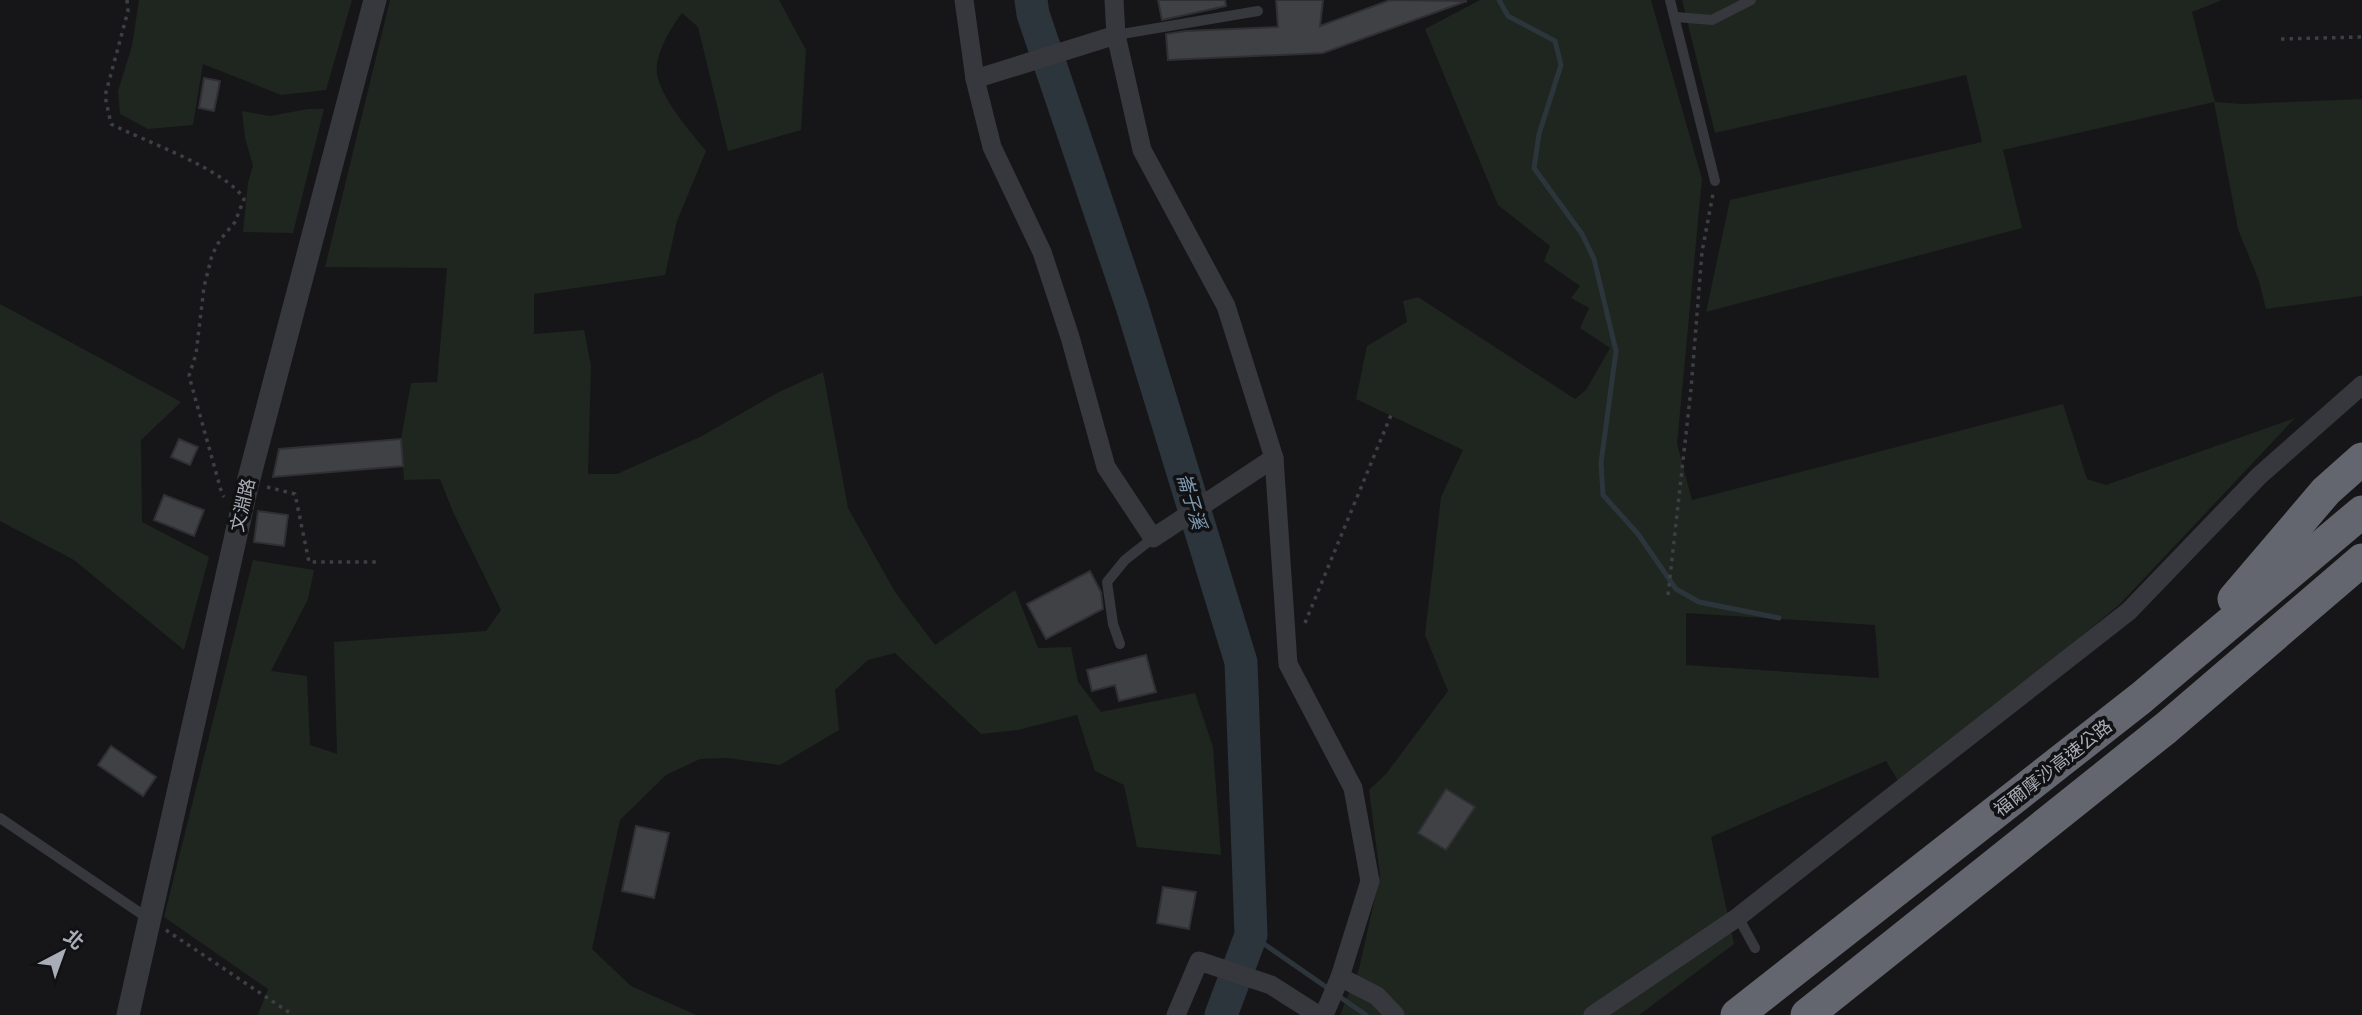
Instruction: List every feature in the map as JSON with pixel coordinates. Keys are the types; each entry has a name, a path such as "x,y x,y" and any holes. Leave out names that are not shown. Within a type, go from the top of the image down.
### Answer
{"highway":[{"path":"2172,671 2326,491 2362,459"},
{"name":"福爾摩沙高速公路","path":"1737,1015 1799,969 2172,671 2362,512"},
{"path":"1807,1015 2166,728 2362,560"},
{"path":"2200,697 2362,579"}],"street":[{"name":"文淵路","path":"128,1015 248,482 375,0"},
{"path":"964,0 975,79 992,147 1042,252 1070,337 1106,467 1153,538 1275,458"},
{"path":"1114,0 1116,36 1142,150 1226,306 1275,458 1288,664 1353,788 1370,881 1340,977 1321,1015 1270,985 1199,961 1176,1015"},
{"path":"975,79 1116,36"},
{"path":"1593,1015 1738,917 2129,611 2259,476 2362,385"},
{"path":"1340,977 1377,996 1395,1015"}],"lane":[{"path":"1671,0 1715,181"},
{"path":"1676,16 1712,20 1751,0"},
{"path":"1116,36 1258,10"},
{"path":"1120,644 1113,624 1107,582 1125,560 1153,538"},
{"path":"0,818 149,920"},
{"path":"1738,917 1755,948"}],"path":[{"path":"127,0 128,11 105,96 111,124 220,175 237,188 244,199 235,222 212,255 204,286 196,354 189,376 222,494 241,513"},
{"path":"2281,39 2362,37"},
{"path":"1668,595 1691,389 1702,252 1715,181"},
{"path":"1304,627 1391,415"},
{"path":"248,482 295,494 309,562 376,562"},
{"path":"149,920 293,1015"}],"shaded area":[{"path":"139,0 352,0 326,90 281,95 203,64 193,125 148,129 120,114 118,91 132,46"},
{"path":"390,0 779,0 806,50 801,130 728,151 698,27 682,13 661,49 657,73 670,104 706,151 677,221 665,275 534,294 534,334 584,330 591,366 588,474 617,474 700,437 779,392 823,372 848,508 895,592 935,645 1015,590 1038,648 1071,647 1078,682 1101,712 1195,693 1213,747 1221,855 1137,847 1124,785 1095,771 1077,715 1018,730 981,734 895,653 868,660 835,690 839,730 780,765 727,758 700,759 666,775 620,820 592,949 631,986 696,1015 258,1015 268,989 164,917 253,560 314,570 308,599 271,671 307,676 310,745 337,754 334,642 486,631 501,610 453,512 440,479 404,480 401,439 411,383 437,382 447,268 325,267"},
{"path":"1480,0 1651,0 1702,179 1677,444 1692,500 2063,404 2087,479 2106,485 2295,418 2120,604 1902,787 1886,761 1711,837 1734,944 1639,1015 1340,1015 1359,969 1380,875 1369,790 1386,774 1448,691 1425,635 1441,497 1463,450 1356,399 1367,346 1407,322 1403,301 1418,297 1575,399 1586,390 1610,348 1580,328 1589,308 1571,298 1580,286 1544,261 1550,246 1498,205 1425,29","holes":["1686,613 1875,625 1879,678 1686,665"]},
{"path":"1682,0 2222,0 2192,12 2215,102 2243,104 2362,99 2362,296 2266,309 2259,281 2238,229 2214,102 2003,150 2022,228 1706,312 1730,200 1982,142 1966,75 1715,133"},
{"path":"324,109 293,233 243,232 248,183 253,166 245,138 242,111 270,116"},
{"path":"0,304 181,402 141,440 142,522 209,557 184,650 74,560 0,521"}],"building":[{"path":"1158,0 1225,0 1226,6 1162,20"},
{"path":"1276,0 1323,0 1320,26 1390,0 1467,1 1323,53 1168,60 1166,34 1278,27"},
{"path":"204,78 220,81 214,111 199,108"},
{"path":"179,439 198,447 190,465 171,457"},
{"path":"401,439 403,466 273,477 279,449"},
{"path":"164,495 204,510 194,536 154,520"},
{"path":"258,511 288,515 284,546 254,542"},
{"path":"1090,571 1101,592 1103,609 1046,639 1027,604"},
{"path":"1146,655 1156,692 1119,701 1115,685 1092,691 1087,670"},
{"path":"111,746 156,777 143,796 98,765"},
{"path":"1446,789 1475,807 1446,850 1418,833"},
{"path":"636,826 669,833 654,898 622,891"},
{"path":"1163,887 1196,892 1189,929 1157,923"}],"waterway":[{"name":"崙子溪","path":"1031,0 1033,14 1132,306 1241,662 1251,935 1221,1015"},
{"path":"1499,0 1508,16 1555,41 1561,65 1539,134 1534,168 1582,234 1594,259 1616,351 1601,463 1603,495 1638,534 1676,589 1699,602 1779,618"},
{"path":"1251,935 1329,989"},
{"path":"1337,995 1366,1015"}]}
